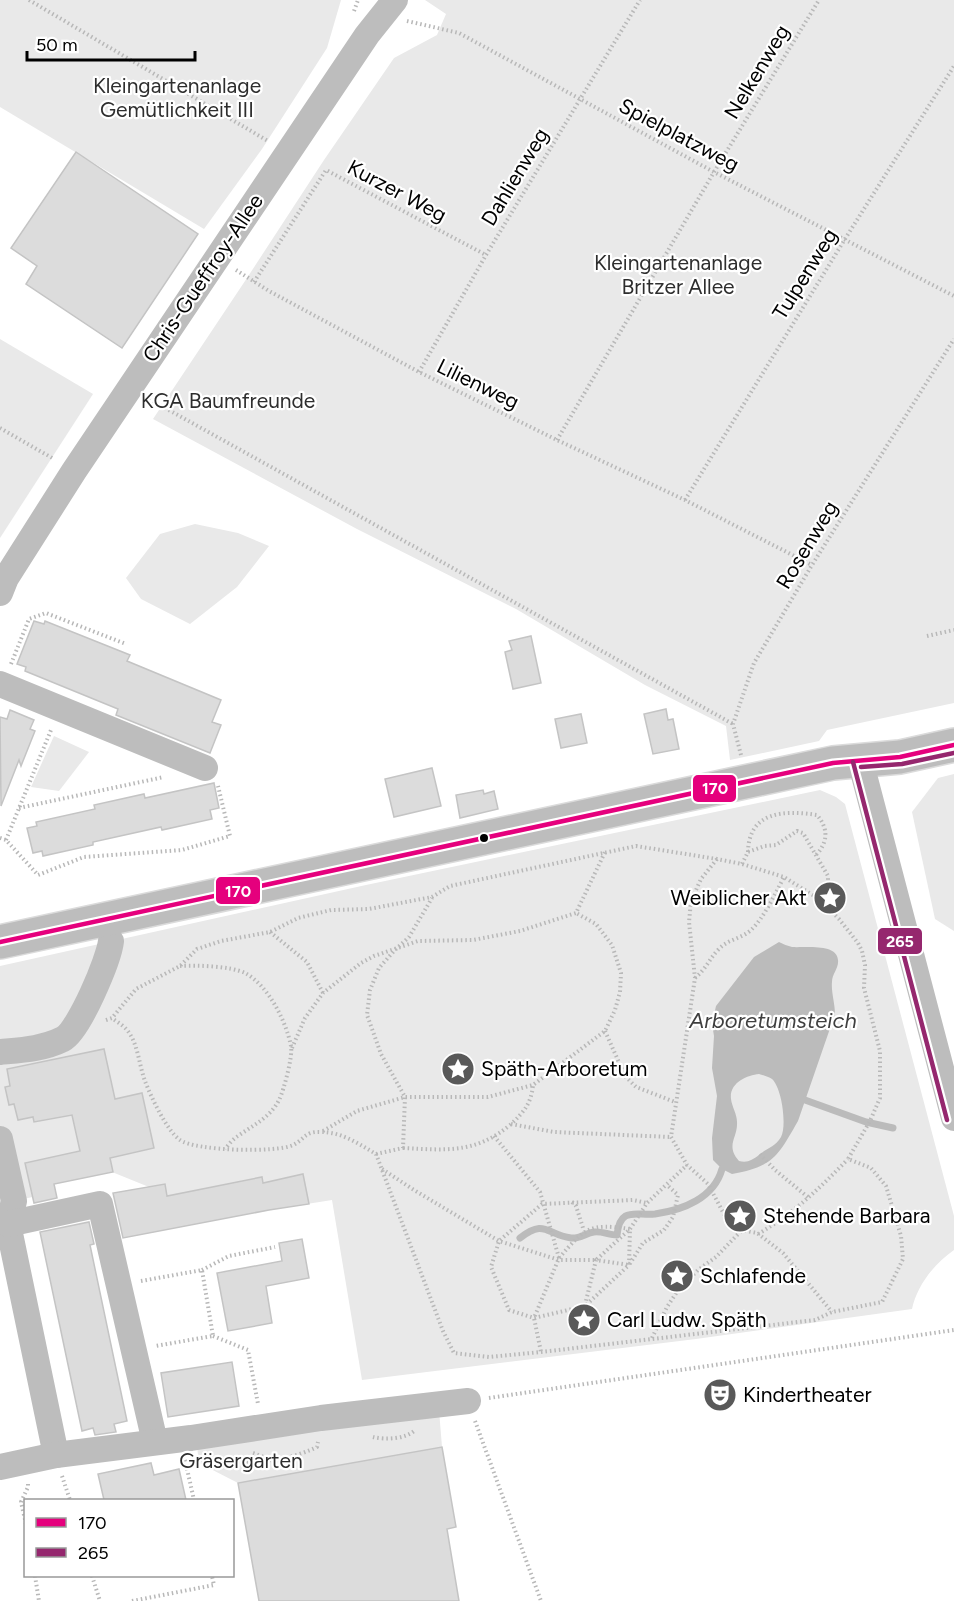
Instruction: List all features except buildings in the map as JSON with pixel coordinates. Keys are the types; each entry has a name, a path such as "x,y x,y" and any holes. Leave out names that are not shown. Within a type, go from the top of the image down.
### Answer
{"main road":[{"path":"0,942 102,936 833,763 900,757 954,745"}],"street":[{"name":"Chris-Gueffroy-Allee","path":"0,593 6,578 74,471 286,152 367,35 391,6"},
{"path":"5,677 59,709 205,768"},
{"path":"860,760 954,1118"},
{"path":"0,1052 34,1049 65,1038 90,1003 110,952 102,936"},
{"path":"0,1139 14,1201 8,1224 56,1455"},
{"path":"8,1224 100,1204 155,1442"},
{"path":"12,1465 56,1455 468,1401"}],"path":[{"path":"28,0 286,152"},
{"name":"Dahlienweg","path":"419,372 486,255 640,0"},
{"name":"Nelkenweg","path":"557,440 714,172 819,0"},
{"name":"Spielplatzweg","path":"391,6 401,20 459,33 714,172 954,296"},
{"name":"Tulpenweg","path":"685,500 844,239 954,66"},
{"name":"Kurzer Weg","path":"326,170 486,255"},
{"name":"Lilienweg","path":"326,170 254,282 419,372 685,500 812,565"},
{"name":"Rosenweg","path":"733,724 754,663 812,565 954,339"},
{"path":"129,388 733,724 749,782"},
{"path":"0,428 74,471"},
{"path":"5,677 29,619 46,613 126,645"},
{"path":"927,636 954,630"},
{"path":"6,840 59,709"},
{"path":"0,838 6,840 38,875 84,857 182,850 230,836 215,771 205,768 19,808"},
{"path":"742,864 748,852 751,832 762,819 777,814 817,815 824,823 826,838 823,848 815,856"},
{"path":"748,852 776,845 796,831 804,833 828,876 828,885 819,898"},
{"path":"102,1021 112,1018 136,989 180,966 198,949 222,941 270,932 298,918 331,910 369,909 432,897 450,886 604,852 636,846 742,864 784,877 819,898 858,943 862,951 865,965 864,988 880,1051 880,1098 870,1121 848,1159 784,1219 758,1234"},
{"path":"576,913 604,852"},
{"path":"717,859 701,879 691,901 689,922 695,978 671,1137 687,1165 708,1184 724,1214 742,1230 758,1234 783,1253 832,1312"},
{"path":"695,978 705,969 723,945 744,936 753,928 784,877"},
{"path":"403,1148 405,1097 381,1054 367,1015 370,990 379,969 409,937 432,897"},
{"path":"224,1150 237,1136 253,1128 271,1112 280,1099 292,1048 305,1018 323,993 361,963 374,956 418,941 473,940 520,931 576,913 596,924 612,945 621,974 620,992 605,1031 533,1085 488,1097 405,1097 357,1111 322,1131"},
{"path":"270,932 307,962 323,993"},
{"path":"180,966 200,965 244,973 264,989 279,1012 292,1048"},
{"path":"112,1018 126,1029 133,1040 145,1082 171,1131 181,1142 224,1150 270,1149 293,1145 306,1133 322,1131 349,1138 376,1154 443,1331 454,1353 489,1356 541,1352 815,1320 832,1312 882,1302 903,1259 901,1236 886,1186 871,1168 848,1159"},
{"path":"605,1031 625,1076 636,1087 675,1102"},
{"path":"376,1154 403,1148 467,1148 481,1144 511,1124 531,1101 533,1085"},
{"path":"511,1124 554,1132 671,1137"},
{"path":"494,1136 540,1192 559,1259"},
{"path":"760,1154 809,1198"},
{"path":"585,1306 596,1260 630,1228 646,1204 687,1165"},
{"path":"382,1168 414,1190 499,1240 559,1259 596,1260 628,1265"},
{"path":"646,1204 633,1200 542,1204 499,1240 491,1267 509,1310 534,1318 585,1306 628,1265 643,1243 664,1230 673,1217 678,1195 667,1185"},
{"path":"572,1201 576,1206 584,1231"},
{"path":"541,1352 534,1318 559,1259 584,1231 598,1226 630,1228"},
{"path":"628,1265 630,1228"},
{"path":"652,1338 667,1307 679,1289 698,1270 716,1257 742,1230"},
{"path":"118,1285 202,1270 229,1257 275,1247"},
{"path":"202,1270 213,1336"},
{"path":"541,1601 468,1401 954,1330"},
{"path":"134,1350 213,1336 248,1350 262,1427"},
{"path":"180,1439 194,1499"},
{"path":"12,1465 28,1487 21,1502 24,1515"},
{"path":"35,1577 39,1601"},
{"path":"93,1577 100,1601"},
{"path":"132,1601 214,1585 212,1577"}],"green space":[{"name":"Kleingartenanlage Gemütlichkeit III","path":"0,0 341,0 327,48 262,149 204,229 0,107"},
{"name":"Kleingartenanlage Britzer Allee","path":"425,0 954,0 954,703 827,730 819,741 730,760 726,726 645,685 516,609 357,529 153,419 394,58 437,35 446,14"},
{"path":"0,339 93,394 0,538"},
{"path":"195,524 238,533 269,546 237,587 190,624 141,599 126,578 160,534"},
{"path":"54,736 89,752 59,791 31,787"},
{"path":"954,774 954,931 935,919 912,812 938,778"},
{"name":"Späth-Arboretum","path":"820,790 845,804 954,1216 954,1250 940,1261 922,1283 912,1309 696,1339 362,1380 332,1200 269,1210 262,1177 167,1196 165,1184 149,1187 112,1172 54,1184 56,1192 0,1204 0,966 366,885"},
{"name":"Gräsergarten","path":"439,1410 442,1447 238,1483 199,1463 197,1446"}],"water":[{"name":"Arboretumsteich","path":"779,942 792,947 832,951 838,960 832,982 835,1014 798,1121 785,1143 766,1163 757,1168 732,1174 722,1169 713,1160 712,1138 717,1096 712,1068 714,1036 712,1024 716,1006 754,957","holes":["759,1074 772,1079 776,1084 781,1098 783,1132 776,1143 754,1158 739,1161 732,1146 737,1122 731,1093 740,1081"]}],"waterway":[{"path":"805,1100 866,1122 893,1128"},
{"path":"520,1238 528,1232 541,1228 571,1238 594,1232 617,1235 625,1216 666,1212 696,1201 712,1188 722,1169"}],"transit line":[{"name":"170","path":"0,942 833,763 900,757 954,745"},
{"name":"265","path":"861,767 902,764 954,753"},
{"name":"265","path":"853,762 947,1120"}],"place":[{"name":"Weiblicher Akt","path":"830,898"},
{"name":"Späth-Arboretum","path":"458,1069"},
{"name":"Stehende Barbara","path":"740,1216"},
{"name":"Schlafende","path":"677,1276"},
{"name":"Carl Ludw. Späth","path":"584,1320"},
{"name":"Kindertheater","path":"720,1395"}],"park label":[{"name":"KGA Baumfreunde","path":"228,401"}]}
